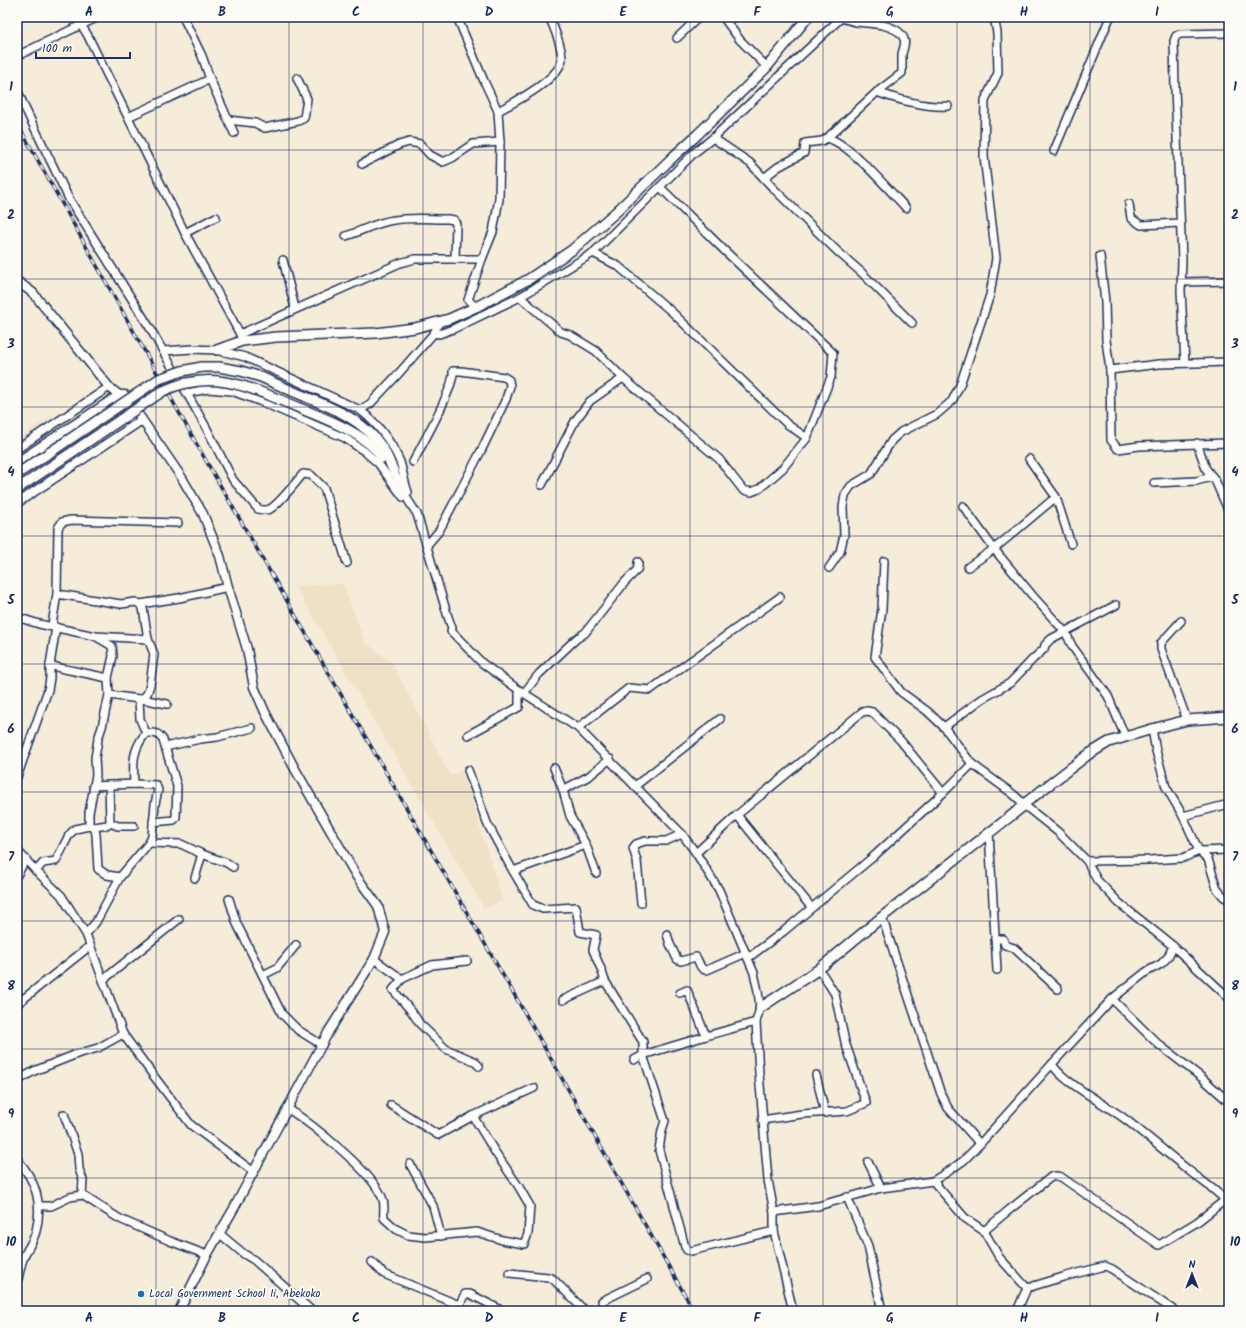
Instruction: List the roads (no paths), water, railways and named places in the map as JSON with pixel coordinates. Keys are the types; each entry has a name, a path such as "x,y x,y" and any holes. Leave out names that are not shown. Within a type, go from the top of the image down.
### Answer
{"main road":[{"path":"217,350 241,337 376,333 439,323 476,307 529,279 572,250 616,212 768,67 808,17"},
{"path":"17,474 159,379 182,371 202,367 219,367 241,371 261,377 349,416 369,432 382,447 394,472"},
{"path":"17,489 163,391 178,384 195,381 216,380 234,382 250,387 342,427 367,441 379,452 394,472"},
{"path":"760,1008 819,969 882,917 1089,754 1109,742 1125,736 1187,720 1229,717"}],"street":[{"path":"17,56 99,17"},
{"path":"183,17 202,56 210,79 234,133"},
{"path":"457,17 498,111 500,142 499,199 493,232 468,300 476,307"},
{"path":"498,111 515,103 549,79 560,67 562,58 560,48 549,17"},
{"path":"677,38 699,17"},
{"path":"723,17 740,40 768,67"},
{"path":"829,568 840,552 844,536 843,507 845,495 851,486 871,474 892,440 901,432 938,414 952,401 960,385 990,295 996,258 984,156 985,100 998,73 997,33 994,17"},
{"path":"1054,151 1110,17"},
{"path":"434,333 439,334 453,329 520,297 593,253 694,153 713,138 841,18 854,22 889,27 899,32 904,38 902,73 877,92 831,137 822,141 805,143 804,153 764,178"},
{"path":"81,25 87,34 186,233 241,337 295,308 400,263 415,259 482,259"},
{"path":"1185,363 1174,88 1174,41 1176,36 1180,34 1229,33"},
{"path":"228,120 255,123 265,128 298,121 304,118 307,100 297,78"},
{"path":"128,117 210,79"},
{"path":"17,89 69,199 129,293 187,393 233,480 258,509 265,511 271,508 303,474 311,475 324,488 347,563"},
{"path":"877,92 887,96 933,107 948,106"},
{"path":"831,137 859,160 906,208"},
{"path":"713,138 750,163 837,251 861,272 912,322"},
{"path":"362,164 399,145 410,142 420,144 430,155 443,162 452,158 473,144 500,142"},
{"path":"520,297 561,332 570,335 596,351 623,378 719,459 743,490 751,492 759,489 783,468 807,438 831,377 833,353 660,187"},
{"path":"1129,204 1131,218 1141,224 1180,223"},
{"path":"186,233 216,217"},
{"path":"346,236 361,232 382,222 393,220 454,220 456,224 455,259"},
{"path":"593,253 618,266 672,312 787,424 807,438"},
{"path":"1100,256 1105,302 1106,340 1110,370 1111,440 1118,449 1139,446 1229,443"},
{"path":"283,260 295,308"},
{"path":"17,281 33,293 109,387 119,395"},
{"path":"1182,282 1229,281"},
{"path":"360,410 370,404 395,378 434,333 439,323"},
{"path":"163,352 192,349 217,350 245,357 360,410 373,420 390,442 400,463 406,486 427,545 452,628 451,631 482,663 521,691 578,728 682,834 696,853 719,890 747,955 756,981 760,1008 756,1022 762,1120 768,1180 774,1212 774,1231 793,1311"},
{"path":"1110,370 1159,364 1229,362"},
{"path":"413,462 445,397 454,376 453,371 504,377 509,380 510,386 506,399 482,449 439,531 427,545"},
{"path":"542,485 575,421 590,401 623,378"},
{"path":"17,449 109,387"},
{"path":"187,393 208,389 232,392 259,401 345,438 378,463 417,514"},
{"path":"17,462 119,395 125,395 182,478 203,514 220,556 247,649 254,687 265,712 295,769 357,877 378,906 385,932 374,959 329,1031 254,1172 207,1255 180,1311"},
{"path":"17,503 142,420"},
{"path":"1197,443 1206,469 1215,480 1229,512"},
{"path":"1029,459 1056,497 1072,544"},
{"path":"394,472 417,514"},
{"path":"1154,483 1196,481 1212,477"},
{"path":"968,567 994,549 1056,497"},
{"path":"963,506 994,549 1066,633 1072,646 1108,696 1125,736"},
{"path":"56,627 52,624 57,594 58,528 62,522 86,521 178,523"},
{"path":"884,561 882,609 875,657 900,692 927,710 944,727 972,764 1013,794 1058,832 1087,861 1098,880 1119,903 1173,946 1229,998"},
{"path":"468,735 519,707 521,691 576,639 585,633 636,570 638,562"},
{"path":"57,594 121,604 135,602 140,604 179,598 228,587"},
{"path":"578,728 629,688 650,690 780,597"},
{"path":"140,604 143,608 148,639 154,654 150,685 147,694 141,699 140,718 146,733"},
{"path":"944,727 982,699 1010,683 1032,659 1044,649 1048,642 1116,605"},
{"path":"17,617 39,624 95,636 148,639"},
{"path":"1180,621 1161,643 1161,649 1187,720"},
{"path":"17,776 48,690 56,627"},
{"path":"95,636 112,646 113,656 108,678 109,695 95,758 96,775 89,813 92,827 96,834 98,869 108,876 120,877"},
{"path":"50,665 108,678"},
{"path":"109,695 167,704"},
{"path":"696,853 737,815 862,712 872,712 900,740 943,793"},
{"path":"635,786 720,719"},
{"path":"165,747 200,739 217,737 252,728"},
{"path":"1152,729 1156,751 1166,787 1184,816 1199,851 1208,859 1217,889 1224,897 1229,899"},
{"path":"134,784 133,761 138,742 146,733 155,733 160,735 164,740 177,786 176,817 174,820 153,822"},
{"path":"562,790 589,776 610,759"},
{"path":"667,934 677,959 681,961 696,957 701,969 704,970 747,955 784,931 873,857 943,793 972,764"},
{"path":"554,768 570,816 586,844 596,872"},
{"path":"468,770 488,823 533,905 543,909 576,907 580,932 596,935 593,950 605,981 643,1042 643,1055 665,1121 659,1150 685,1247 687,1250 691,1251 774,1231"},
{"path":"86,934 96,922 120,877 149,843 152,836 158,790 156,785 134,784 93,786"},
{"path":"109,785 110,823"},
{"path":"1184,816 1229,804"},
{"path":"737,815 811,907"},
{"path":"36,871 43,863 56,861 69,835 75,829 108,825 110,823 118,826 134,826"},
{"path":"989,833 997,970"},
{"path":"641,904 637,861 633,848 636,844 646,841 666,841 682,834"},
{"path":"149,843 181,844 202,854 227,863 233,867"},
{"path":"513,871 586,844"},
{"path":"17,850 61,896 86,934 123,1034 191,1125 254,1172"},
{"path":"1087,861 1183,858 1199,851 1229,850"},
{"path":"195,878 202,854"},
{"path":"17,875 26,859"},
{"path":"229,899 237,924 282,1014 298,1030 322,1045"},
{"path":"882,917 941,1094 948,1108 980,1144"},
{"path":"103,980 179,919"},
{"path":"995,939 1002,939 1005,944 1014,948 1058,989"},
{"path":"263,975 277,968 296,945"},
{"path":"17,1004 90,946"},
{"path":"774,1212 818,1206 881,1188 933,1181 957,1165 980,1144 1112,999 1146,972 1161,964 1168,957 1173,946"},
{"path":"374,959 402,979"},
{"path":"467,961 432,965 402,979 393,990 420,1024 446,1049 474,1061 479,1066"},
{"path":"762,1120 802,1114 847,1111 866,1103 845,1042 835,994 819,969"},
{"path":"563,1000 605,981"},
{"path":"680,992 687,990 706,1036"},
{"path":"1112,999 1158,1044 1229,1102"},
{"path":"634,1060 643,1055 756,1022"},
{"path":"17,1082 34,1071 77,1054 98,1048 123,1034"},
{"path":"984,1231 1050,1177 1056,1176 1061,1177 1159,1245 1197,1222 1227,1199 1189,1171 1125,1118 1078,1088 1055,1070 1052,1064"},
{"path":"816,1075 825,1113"},
{"path":"391,1105 438,1135 473,1116 534,1088"},
{"path":"287,1108 324,1136 364,1173 378,1190 384,1201 384,1218 396,1229 408,1235 425,1237 477,1232 502,1240 524,1244 527,1240 531,1213 530,1206 473,1116"},
{"path":"64,1114 78,1154 83,1180 82,1195"},
{"path":"17,1159 34,1184 39,1206 36,1231 25,1254 17,1284"},
{"path":"868,1162 881,1188"},
{"path":"410,1164 433,1206 441,1236"},
{"path":"933,1181 965,1218 984,1231 999,1257 1027,1288"},
{"path":"39,1206 54,1206 70,1197 82,1195 102,1206 120,1219 170,1241 207,1255"},
{"path":"847,1197 868,1246 882,1311"},
{"path":"220,1234 244,1254 254,1260 312,1311"},
{"path":"372,1262 384,1274 458,1308 465,1294 470,1294 503,1311"},
{"path":"1017,1311 1027,1288 1105,1266 1112,1269 1175,1311"},
{"path":"509,1273 548,1277 553,1279 585,1311"},
{"path":"603,1311 602,1301 647,1279"}],"railway":[{"path":"17,123 205,459 522,1008 694,1311"}],"place":[{"name":"Local Government School Ii, Abekoko","path":"141,1294"}]}
